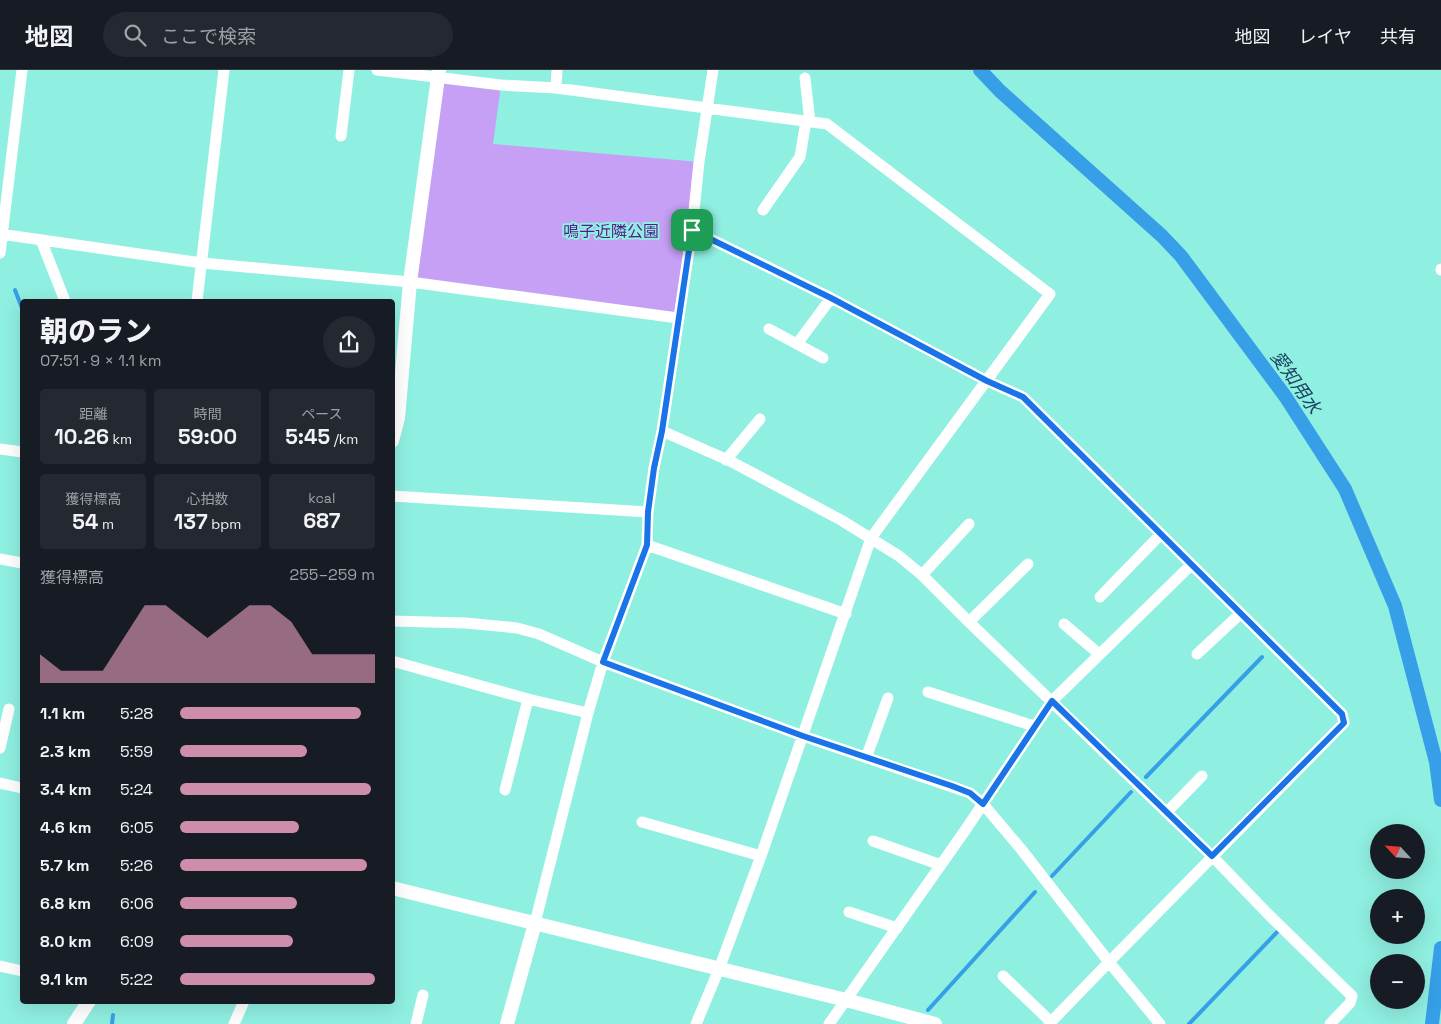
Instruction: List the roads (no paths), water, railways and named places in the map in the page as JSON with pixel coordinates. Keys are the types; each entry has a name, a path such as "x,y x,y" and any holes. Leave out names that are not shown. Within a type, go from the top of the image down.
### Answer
{"street":[{"path":"0,253 22,70"},
{"path":"197,299 224,70"},
{"path":"342,136 349,70"},
{"path":"377,70 438,74 502,84 556,88 827,124 1050,294 871,538 761,856 719,969 696,1024"},
{"path":"556,88 557,70"},
{"path":"507,1024 535,923 588,713 603,662 647,545 648,512 654,468 662,431 692,230 699,162 713,70"},
{"path":"395,430 398,418 410,282 438,74"},
{"path":"763,210 800,157 808,122 805,78"},
{"path":"692,230 831,298 987,381 1023,397 1342,714 1344,723 1050,1023 1003,976"},
{"path":"1,234 202,263 410,282 678,318"},
{"path":"41,240 65,299"},
{"path":"797,344 831,298"},
{"path":"769,329 823,358"},
{"path":"726,460 760,419"},
{"path":"662,431 726,460 841,520 899,556 922,575 1212,856 1352,996 1350,1003 1330,1024"},
{"path":"0,449 20,452"},
{"path":"395,496 648,512"},
{"path":"922,575 969,524"},
{"path":"1100,597 1160,534"},
{"path":"647,545 846,614"},
{"path":"0,559 20,564"},
{"path":"969,622 1028,564"},
{"path":"829,1024 941,865 1052,701 1191,565"},
{"path":"1197,654 1240,614"},
{"path":"395,621 466,623 518,628 540,634 603,662 803,736 970,793 983,804 1021,849 1160,1024"},
{"path":"1064,624 1099,654"},
{"path":"395,663 528,700 588,713"},
{"path":"928,692 1034,726"},
{"path":"866,758 888,698"},
{"path":"505,790 528,700"},
{"path":"0,748 10,709"},
{"path":"1166,812 1202,776"},
{"path":"0,783 20,788"},
{"path":"642,822 761,856"},
{"path":"873,842 941,865"},
{"path":"395,889 846,1000 912,1021 935,1024"},
{"path":"849,912 897,928"},
{"path":"0,966 20,971"},
{"path":"416,1024 423,995"},
{"path":"74,1024 87,1004"},
{"path":"234,1024 243,1004"}],"waterway":[{"name":"愛知用水","path":"980,70 1000,91 1162,236 1181,256 1285,396 1345,489 1395,606 1436,762 1441,800"},
{"path":"15,290 20,303"},
{"path":"1146,777 1262,657"},
{"path":"1052,876 1131,792"},
{"path":"928,1010 1035,892"},
{"path":"1189,1024 1280,929"},
{"name":"愛知用水","path":"1432,1024 1441,948"},
{"path":"112,1024 113,1015"}],"park label":[{"name":"鳴子近隣公園","path":"611,231"}]}
